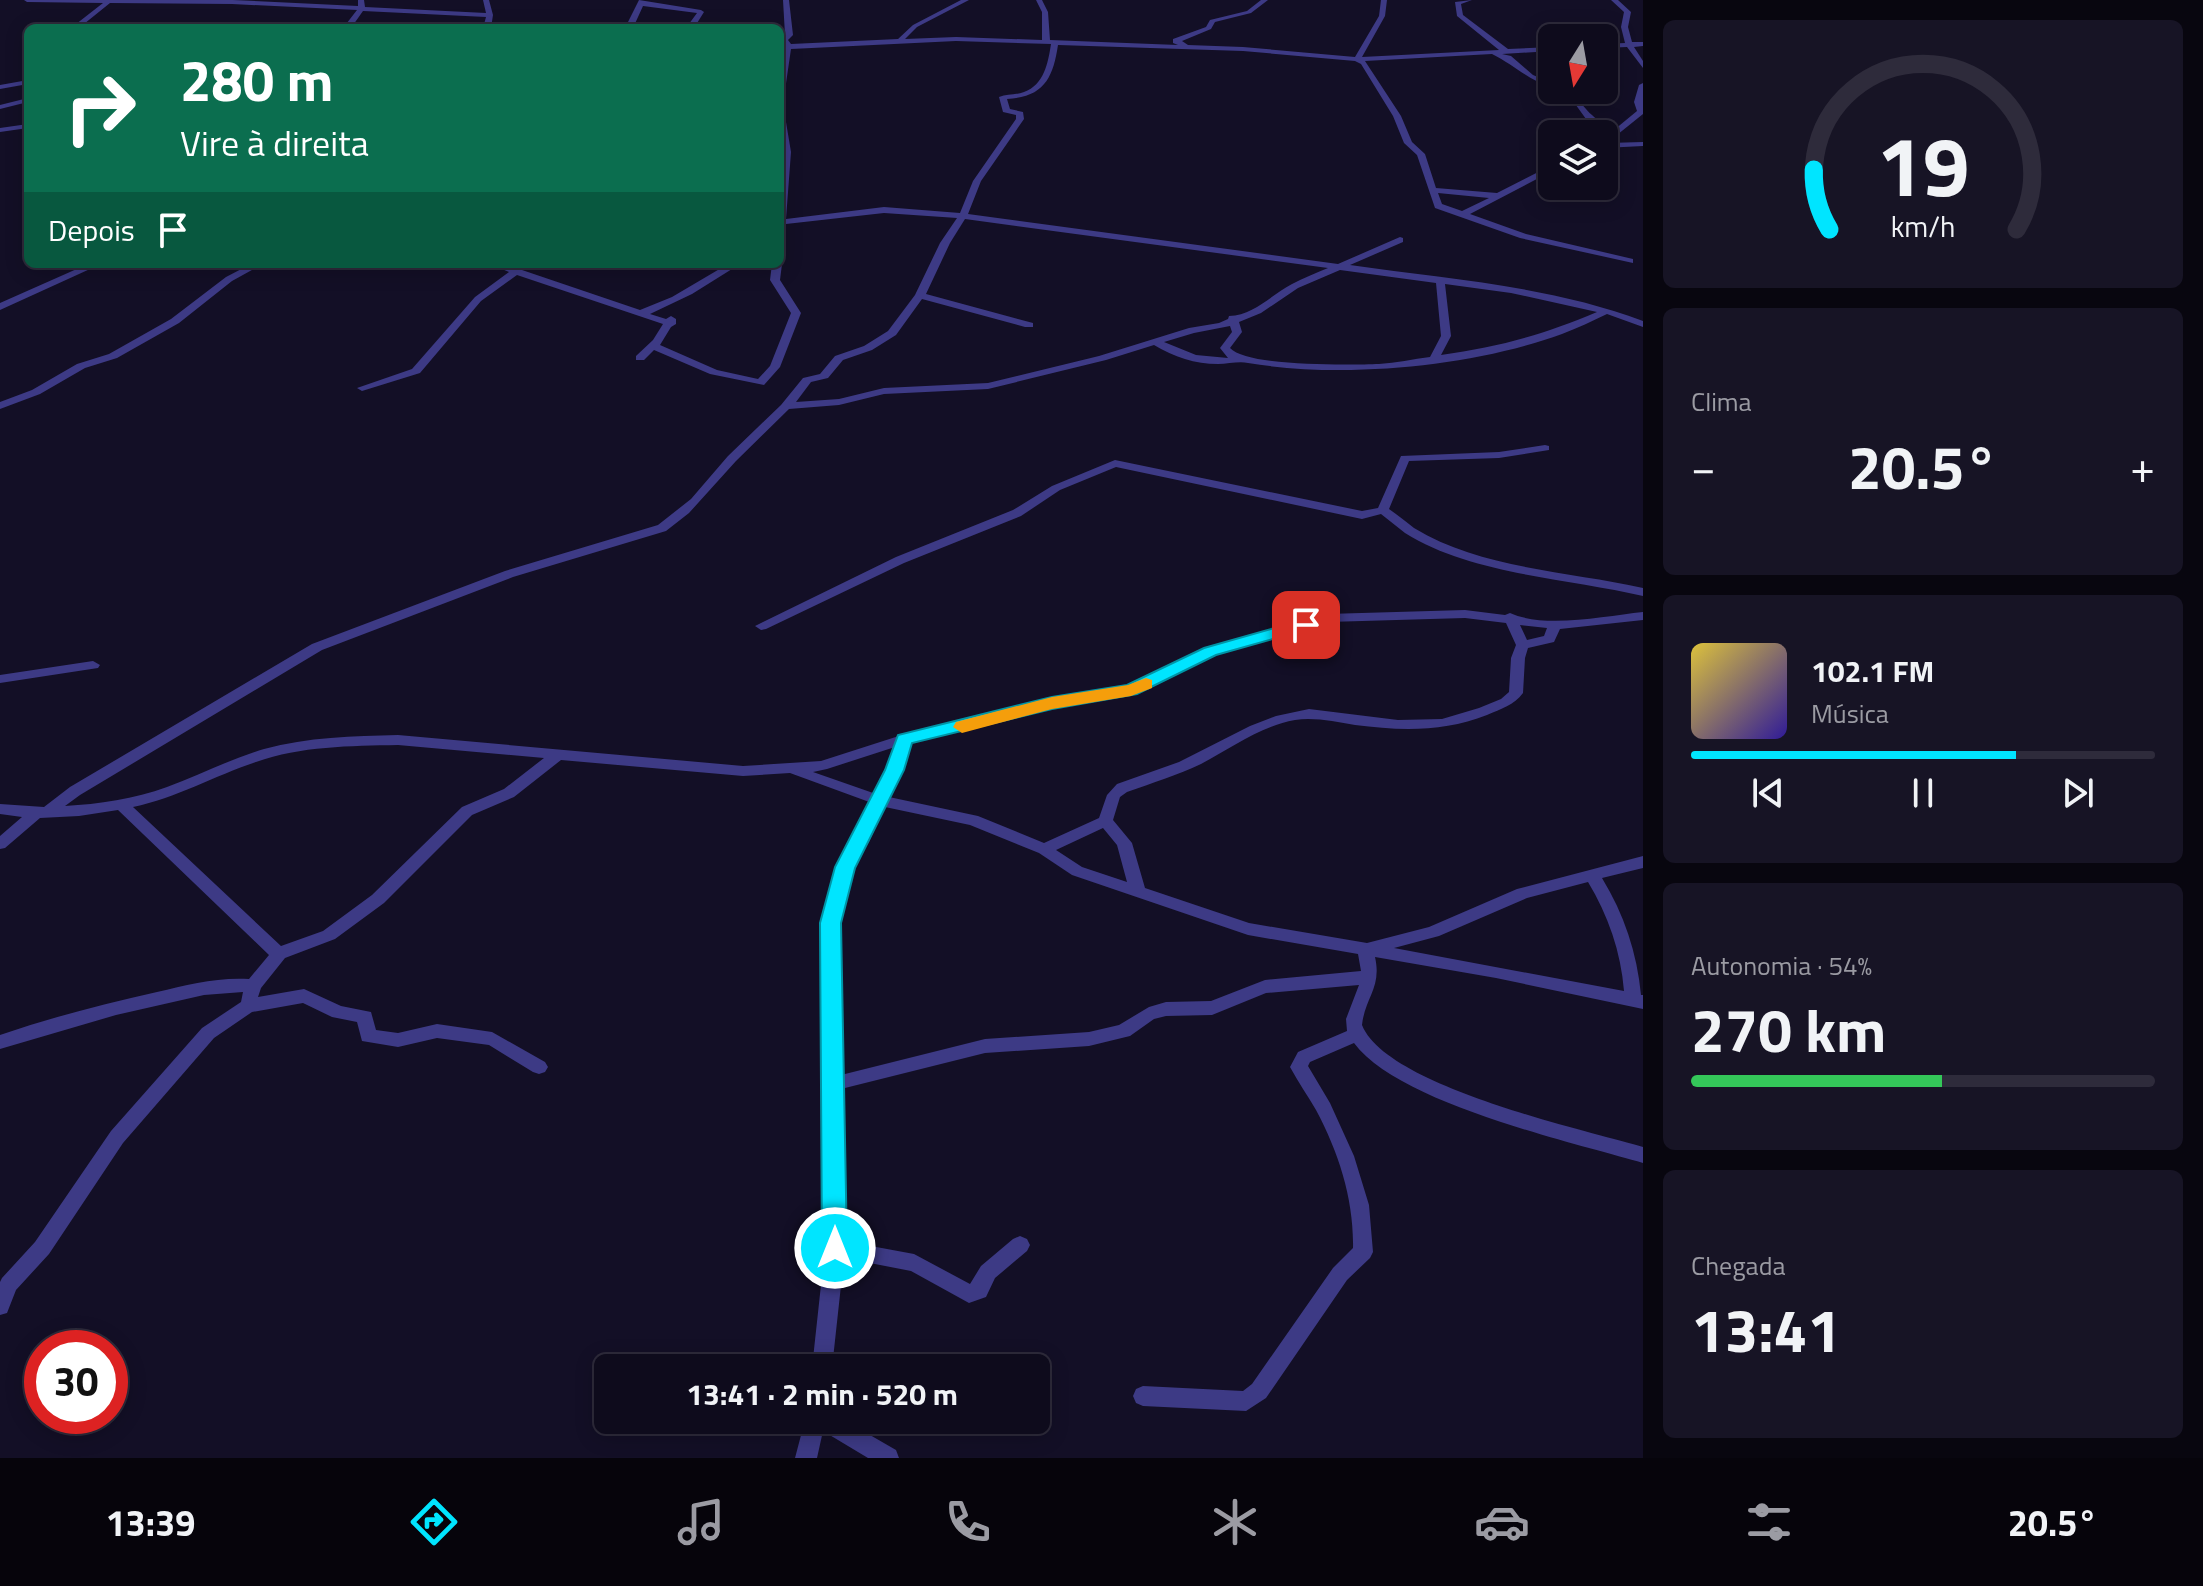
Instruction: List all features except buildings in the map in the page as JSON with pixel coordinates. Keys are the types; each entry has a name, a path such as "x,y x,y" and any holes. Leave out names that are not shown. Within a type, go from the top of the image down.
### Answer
{"street":[{"path":"27,0 362,4 490,15"},
{"path":"486,0 490,15 488,24"},
{"path":"786,0 789,35 784,40 784,46 901,39 1051,42 1188,47 1357,59 1538,50"},
{"path":"901,39 915,26 966,0"},
{"path":"0,844 75,791 317,647 509,574 662,528 682,516 744,446 789,406 807,380 824,376 839,358 868,348 892,333 920,295 945,243 963,216 977,181 1020,119 1020,114 1006,110 1003,97 1031,94 1045,81 1051,42 1045,12 1039,0"},
{"path":"1188,47 1176,41 1209,28 1215,20 1265,0"},
{"path":"1357,59 1382,16 1384,0"},
{"path":"1469,0 1457,3 1460,16 1507,52"},
{"path":"80,24 109,1"},
{"path":"224,10 233,1"},
{"path":"631,24 640,1 701,12 693,24"},
{"path":"1615,1 1633,2"},
{"path":"1615,1 1628,12 1643,11"},
{"path":"350,24 362,4"},
{"path":"1628,12 1623,22 1626,44 1643,66"},
{"path":"209,24 216,18"},
{"path":"1618,45 1643,44"},
{"path":"1491,53 1505,56 1538,80"},
{"path":"1357,59 1364,63 1397,116 1408,143 1421,154 1441,209 1523,236 1630,261"},
{"path":"0,87 24,80"},
{"path":"1618,131 1642,110 1638,102 1643,85"},
{"path":"0,107 24,101"},
{"path":"1580,104 1594,120"},
{"path":"0,130 24,127"},
{"path":"784,131 787,152 784,175"},
{"path":"1618,144 1643,144"},
{"path":"1462,215 1538,175"},
{"path":"1432,190 1499,196"},
{"path":"784,222 884,210 963,216 1440,280 1608,311 1643,324"},
{"path":"789,406 839,402 884,391 988,386 1221,326 1233,318 1258,311 1295,286 1400,240"},
{"path":"0,307 87,268"},
{"path":"0,406 36,392 81,366 113,356 175,321 229,279 250,268"},
{"path":"505,268 671,324"},
{"path":"637,314 663,307 728,268"},
{"path":"653,346 714,372 760,383 775,367 796,313 775,280 776,268"},
{"path":"362,388 416,371 478,299 515,272"},
{"path":"1433,360 1446,336 1440,280"},
{"path":"920,295 1029,325"},
{"path":"640,358 671,324 673,299"},
{"path":"1154,341 1174,353 1205,361 1240,360 1288,367 1337,369 1492,351 1558,332 1608,311"},
{"path":"1233,318 1237,332 1225,350 1240,360"},
{"path":"1383,510 1405,458 1499,455 1545,448"},
{"path":"761,626 928,548 1017,513 1056,488 1115,463 1362,515 1383,510"},
{"path":"1383,510 1407,532 1455,552 1643,592"},
{"path":"0,809 42,812 120,804 158,796 265,754 319,744 398,740 743,771 792,770 822,766 905,739 1052,703 1131,690 1210,651 1327,618 1405,613 1510,617 1555,625 1643,616"},
{"path":"1044,849 1105,821 1114,795 1122,788 1186,765 1261,727 1291,717 1309,714 1436,727 1471,719 1514,697 1523,645 1510,617"},
{"path":"1523,645 1549,639 1555,625"},
{"path":"0,679 93,665"},
{"path":"824,1354 835,1248 830,923 845,867 861,842 878,800 895,770 905,739"},
{"path":"248,1006 253,986 279,954 329,935 378,899 467,811 509,793 560,753"},
{"path":"792,770 878,800 973,820 1044,849 1077,871 1248,929 1638,1002 1628,953 1611,905 1591,874"},
{"path":"120,804 279,954"},
{"path":"1105,821 1124,843 1138,892"},
{"path":"1365,949 1433,932 1499,901 1643,862"},
{"path":"1365,949 1370,977 1353,1026 1356,1035 1395,1070 1450,1096 1643,1155"},
{"path":"834,1084 985,1046 1089,1039 1124,1031 1149,1014 1166,1009 1212,1008 1265,987 1370,977"},
{"path":"0,1042 62,1021 170,995 227,983 253,986"},
{"path":"0,1306 9,1284 42,1248 125,1126 208,1033 248,1006 304,996 338,1012 365,1017 368,1036 398,1040 437,1031 492,1039 539,1067"},
{"path":"1143,1396 1246,1401 1259,1391 1340,1274 1363,1252 1364,1231 1341,1143 1299,1067 1304,1057 1356,1035"},
{"path":"835,1248 914,1263 969,1294 979,1291 988,1272 1020,1245"},
{"path":"806,1458 812,1434"},
{"path":"848,1434 888,1458"}],"slow traffic":[{"path":"962,727 1052,703 1131,690 1146,684"}],"route":[{"path":"835,1248 830,923 845,867 861,842 878,800 895,770 905,739 1052,703 1131,690 1163,677 1210,651 1306,625"}]}
